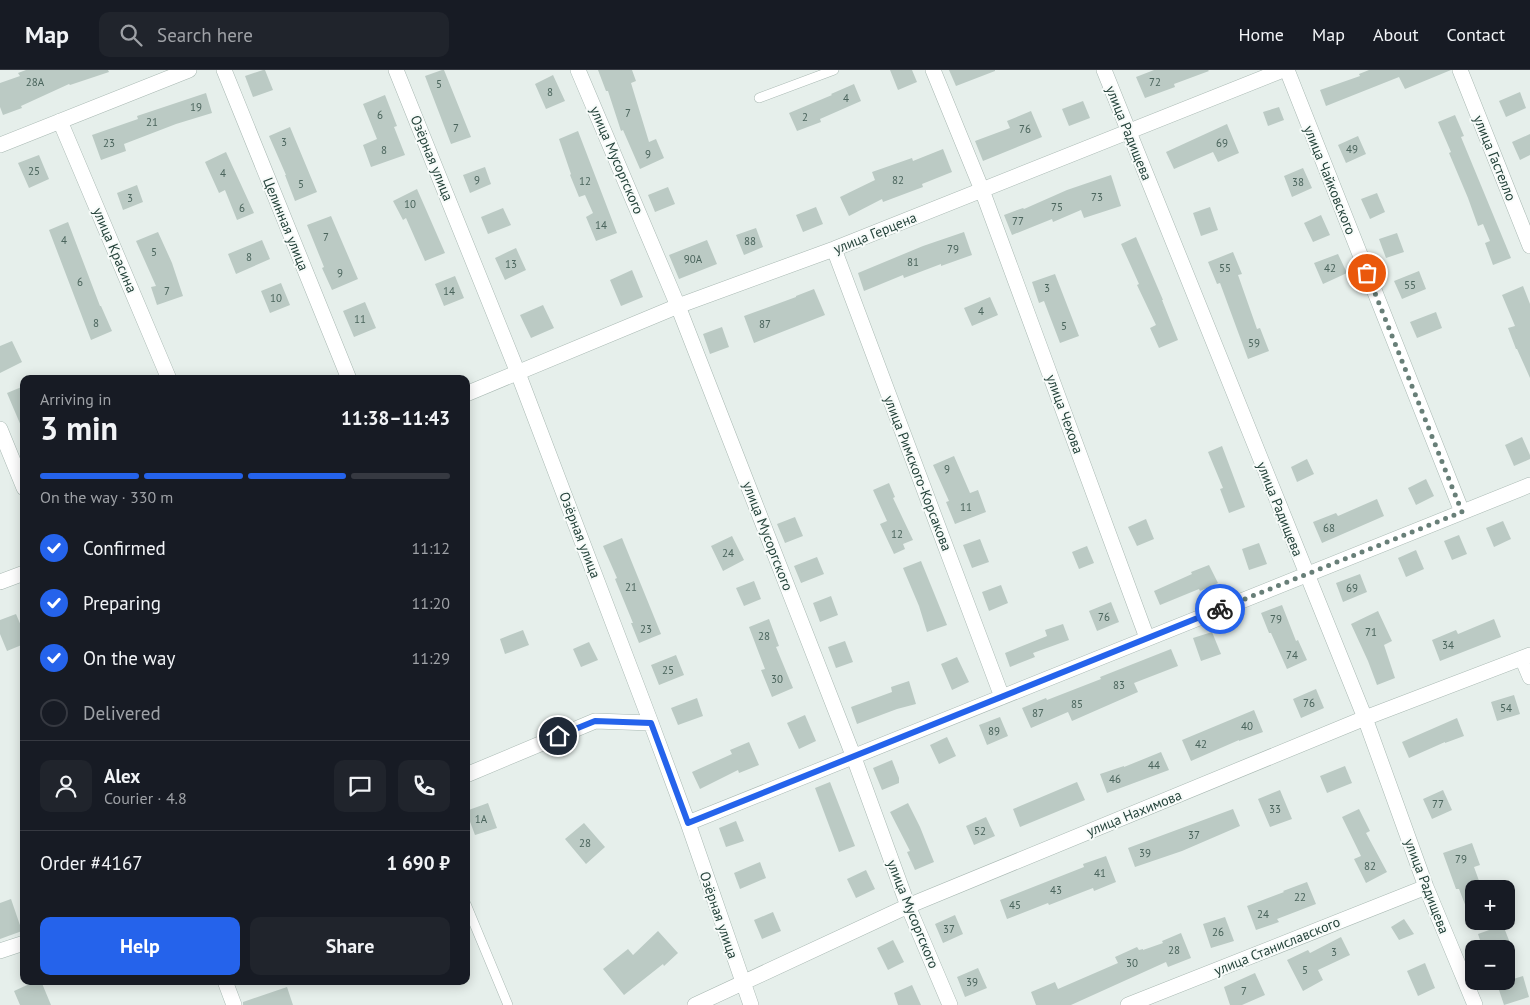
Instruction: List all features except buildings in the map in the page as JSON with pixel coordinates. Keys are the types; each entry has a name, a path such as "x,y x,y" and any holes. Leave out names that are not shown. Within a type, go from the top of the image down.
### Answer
{"street":[{"path":"0,145 189,70"},
{"name":"Целинная улица","path":"224,70 346,375"},
{"name":"Озёрная улица","path":"396,70 518,373 651,723 751,1005"},
{"name":"улица Мусоргского","path":"578,70 678,306 853,756 908,906 950,1005"},
{"name":"улица Чехова","path":"933,70 982,190 1148,638"},
{"name":"улица Радищева","path":"1104,70 1365,718 1426,887 1475,1005"},
{"name":"улица Герцена","path":"470,392 678,306 834,249 1285,70"},
{"name":"улица Чайковского","path":"1285,70 1462,512"},
{"name":"улица Гастелло","path":"1460,70 1530,246"},
{"name":"улица Красина","path":"60,121 167,375"},
{"name":"улица Римского-Корсакова","path":"834,249 1002,697"},
{"path":"0,429 20,478"},
{"path":"688,823 1530,485"},
{"path":"0,582 20,574"},
{"path":"1526,656 1530,677"},
{"name":"улица Нахимова","path":"695,1005 908,906 1365,718 1526,656"},
{"path":"470,773 595,721 651,723"},
{"name":"улица Станиславского","path":"1128,1005 1426,887"},
{"path":"0,951 20,944"},
{"path":"226,985 234,1005"}],"lane":[{"path":"759,98 834,70"},
{"path":"470,914 508,1005"}],"way so far":[{"path":"1220,609 1462,512 1367,273"}],"route":[{"path":"558,736 595,721 651,723 688,823 1220,609"}]}
